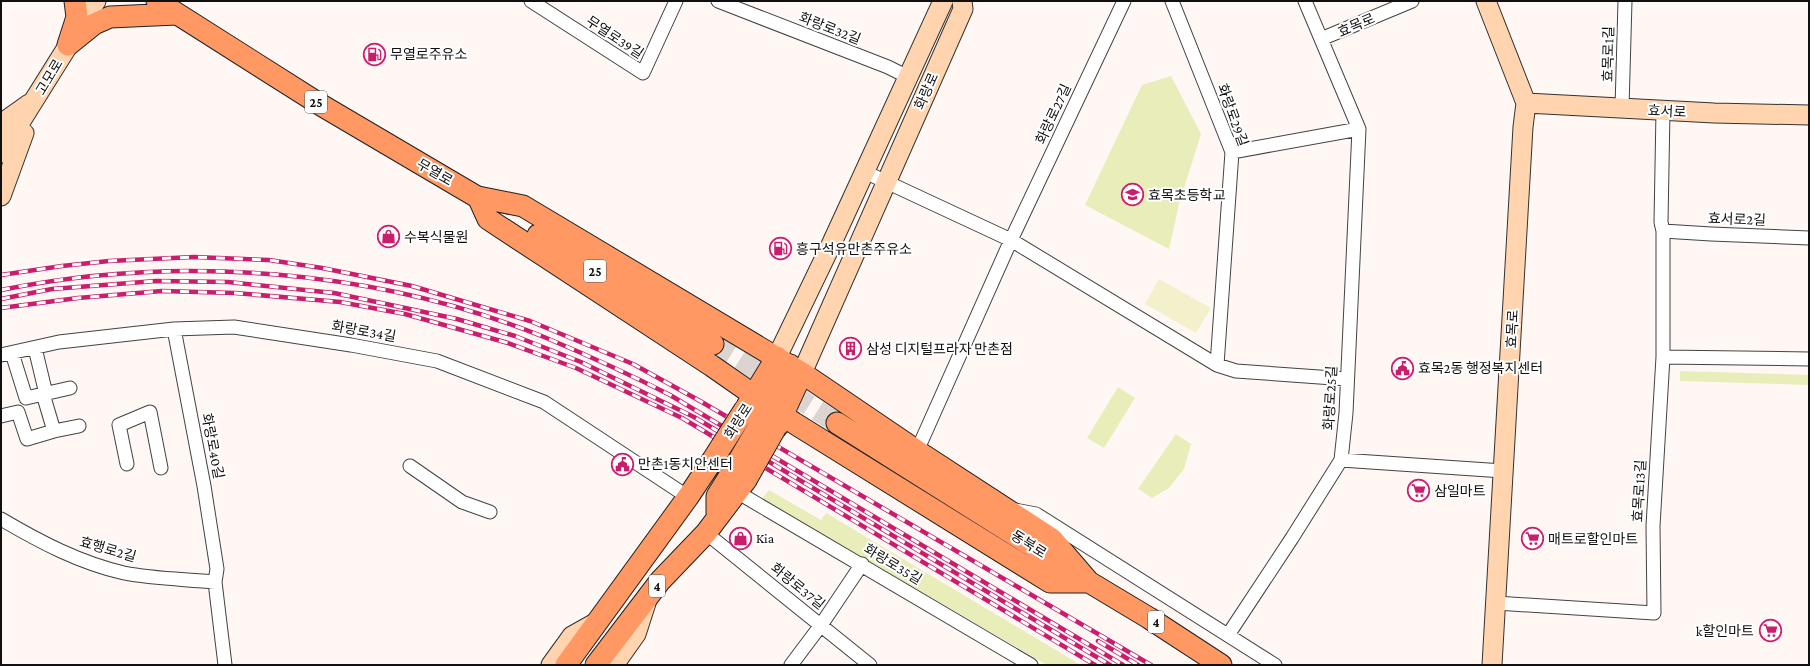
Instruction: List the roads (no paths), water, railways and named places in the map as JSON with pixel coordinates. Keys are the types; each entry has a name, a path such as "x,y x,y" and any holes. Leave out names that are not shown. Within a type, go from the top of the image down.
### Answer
{"main road":[{"path":"68,45 77,17 75,1"},
{"name":"고모로","path":"1,153 96,1"},
{"name":"무열로","path":"157,1 321,105 478,197 713,344"},
{"name":"화랑로","path":"572,657 688,497 712,461 765,412 790,365 864,172 943,1"},
{"name":"화랑로","path":"711,525 717,496 738,481 765,412 886,181 963,9 962,1"},
{"name":"효목로","path":"1486,1 1526,103 1492,665"},
{"path":"68,45 94,24 110,17 177,14"},
{"path":"1,124 36,98"},
{"path":"1,196 36,98"},
{"name":"효서로","path":"1526,103 1663,111 1809,115"},
{"path":"478,197 523,206 790,365 916,451 1052,539 1089,582"},
{"path":"478,197 488,219 712,366 765,412 1050,582 1089,582"},
{"name":"동북로","path":"837,423 1089,582 1149,618 1221,665"},
{"name":"4","path":"604,662 660,581 711,525"},
{"path":"551,665 572,636 597,622"}],"street":[{"name":"무열로39길","path":"531,1 642,73 676,1"},
{"name":"화랑로32길","path":"718,1 908,77"},
{"name":"화랑로27길","path":"916,451 1011,240 1124,1"},
{"name":"화랑로29길","path":"1172,1 1232,152 1217,365"},
{"name":"화랑로25길","path":"1228,635 1341,460 1347,379 1359,129 1305,1"},
{"name":"효목로","path":"1321,39 1412,1"},
{"name":"효목로1길","path":"1622,108 1625,1"},
{"path":"1663,111 1661,222 1663,231 1663,357 1809,359"},
{"path":"1232,152 1359,129"},
{"path":"864,172 1011,240 1217,365 1236,371 1347,379"},
{"name":"효서로2길","path":"1663,231 1809,238"},
{"name":"화랑로34길","path":"6,354 59,342 174,329 234,328 351,345 437,361 544,402 688,497"},
{"name":"화랑로40길","path":"174,329 204,486 216,575"},
{"path":"35,348 54,431"},
{"path":"6,354 26,398 70,388"},
{"name":"효목로13길","path":"1496,603 1654,613 1653,526 1663,357"},
{"path":"1,416 18,412 27,438 79,426"},
{"path":"127,464 119,425 150,412 161,468"},
{"path":"1341,460 1503,471"},
{"path":"410,466 462,502 490,512"},
{"name":"화랑로35길","path":"738,481 862,564 1031,665"},
{"path":"1005,508 1036,514 1275,665"},
{"name":"효행로2길","path":"1,519 39,541 99,566 139,575 216,575"},
{"name":"화랑로37길","path":"711,525 821,625 870,665"},
{"path":"791,665 821,625 862,564"},
{"path":"216,575 225,665"}],"tunnel":[{"path":"713,344 837,423"}],"railway":[{"path":"1,275 109,261 194,257 269,260 322,268 412,286 530,321 633,364 700,401 1151,665"},
{"path":"1,290 68,279 137,273 206,271 276,274 345,283 413,296 480,314 544,337 623,372 670,395 1123,665"},
{"path":"1,299 52,289 156,281 228,282 334,293 457,319 515,336 581,362 694,417 1110,665"},
{"path":"1,308 78,298 162,291 235,293 340,302 405,314 508,343 576,368 682,418 1095,665"},
{"path":"1098,641 1138,665"}],"place":[{"name":"무열로주유소","path":"375,54"},
{"name":"효목초등학교","path":"1133,195"},
{"name":"수복식물원","path":"389,237"},
{"name":"흥구석유만촌주유소","path":"780,249"},
{"name":"삼성 디지털프라자 만촌점","path":"851,349"},
{"name":"효목2동 행정복지센터","path":"1402,368"},
{"name":"만촌1동치안센터","path":"622,464"},
{"name":"삼일마트","path":"1418,491"},
{"name":"Kia","path":"741,538"},
{"name":"매트로할인마트","path":"1532,539"},
{"name":"k할인마트","path":"1770,631"}]}
